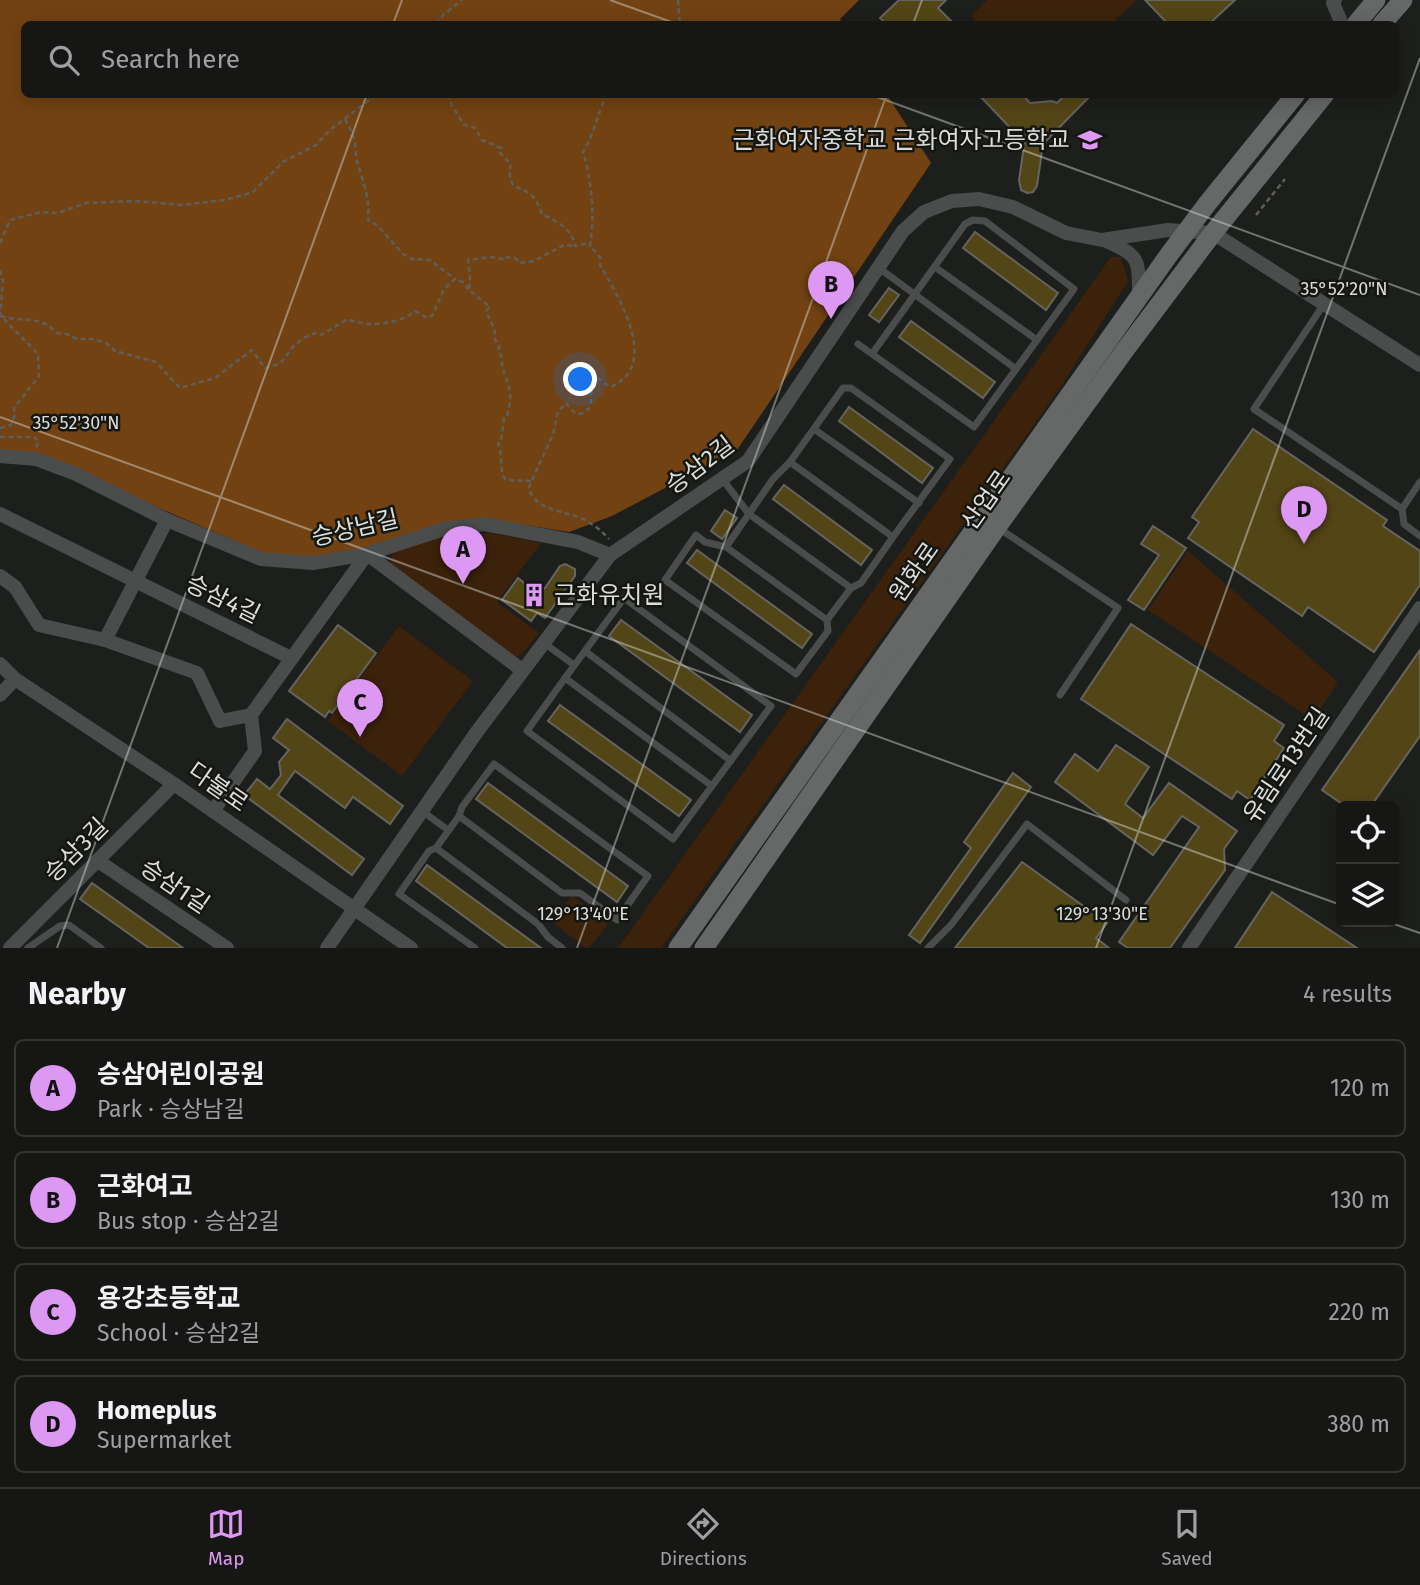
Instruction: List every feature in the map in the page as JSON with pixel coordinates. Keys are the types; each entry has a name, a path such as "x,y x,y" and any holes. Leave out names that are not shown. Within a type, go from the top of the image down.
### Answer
{"street":[{"path":"1335,0 1333,3 1341,21"},
{"path":"1359,21 1377,0"},
{"path":"1385,21 1403,0"},
{"name":"원화로","path":"678,948 1186,231 1293,98"},
{"name":"산업로","path":"711,946 997,527 1213,233 1322,98"},
{"name":"승삼2길","path":"356,908 421,810 522,670 614,552 748,461 903,231 924,212 952,201 979,199 1013,207 1066,233 1102,240 1168,230 1213,233"},
{"path":"1213,233 1420,365"},
{"path":"1102,240 1131,253 1139,269 1139,296"},
{"name":"승상남길","path":"0,456 36,459 76,474 167,520 261,559 313,563 367,554 444,529 484,524 578,542 614,552"},
{"name":"승삼4길","path":"0,514 291,658"},
{"path":"105,640 167,520"},
{"path":"212,811 255,751 251,715 367,554 522,670"},
{"path":"0,576 15,587 39,625 105,640 198,673 220,721 251,715"},
{"name":"유림로13번길","path":"1189,948 1420,608"},
{"name":"다불로","path":"0,664 15,679 174,784 411,948"},
{"path":"0,695 15,679"},
{"name":"승삼3길","path":"0,939 9,948 174,784"},
{"name":"승삼1길","path":"98,861 227,948"},
{"path":"327,948 356,908"}],"lane":[{"path":"858,344 974,427 1074,289 985,221 973,220 965,224 872,354"},
{"path":"878,267 1016,369"},
{"path":"935,267 1037,340"},
{"path":"1324,303 1254,409 1402,509"},
{"path":"726,547 773,479 790,462 843,388 851,388 950,458 861,583 850,588 827,620 828,631 796,674 665,580 696,535 705,542 726,547 827,620"},
{"path":"814,429 919,503"},
{"path":"790,462 893,537"},
{"path":"723,480 749,514 850,588"},
{"path":"1420,482 1402,509 1404,524 1420,536"},
{"path":"997,527 1118,608 1060,695"},
{"path":"624,598 771,706 673,839 527,731 585,651 624,598"},
{"path":"544,643 575,665"},
{"path":"585,651 731,761"},
{"path":"565,678 712,786"},
{"path":"459,816 562,893 580,892 617,920 648,876 494,764 436,848 429,851 399,894 475,948"},
{"path":"421,810 448,830"},
{"path":"928,948 951,925 1027,824 1126,900"},
{"path":"436,848 538,924 548,937 562,948"},
{"path":"34,947 61,926 69,925 101,948"}],"path":[{"path":"438,21 462,0"},
{"path":"678,0 680,21"},
{"path":"0,243 10,220 41,212 58,213 86,203 136,201 182,205 225,200 253,192 283,162 316,145 372,98"},
{"path":"449,98 464,124 475,128 482,140 501,148 500,153 511,164 509,172 513,186 526,189 535,197 542,214 557,220 573,238 575,246"},
{"path":"605,98 589,143 583,152 592,205 593,231 590,246 600,257 600,265 632,327 633,363 617,384 610,387 599,379 595,383 591,390 591,406 585,413 580,415 573,412 566,403 561,407 553,434 531,481 530,492 540,505 575,516 602,529 614,552"},
{"path":"345,119 354,139 359,168 367,184 365,191 369,206 368,219 377,225 403,254 430,260 463,282 490,307 486,311 495,331 494,338 502,358 501,368 510,392 508,416 503,419 501,440 498,444 502,456 501,473 506,480 531,481"},
{"path":"1256,215 1285,179"},
{"path":"468,289 468,260 504,257 515,258 520,262 534,261 564,245 590,243"},
{"path":"0,270 3,281 0,316 38,354 40,368 39,376 14,408 15,415 11,425 0,428"},
{"path":"0,316 48,323 57,333 77,339 106,342 115,351 156,362 180,388 215,378 252,350 265,368 277,365 284,362 299,341 315,333 321,335 345,320 367,324 386,323 415,311 425,317 432,316 444,289 455,279"}],"shaded area":[{"path":"0,0 859,0 840,19 841,21 21,21 21,98 889,98 931,163 737,450 612,516 569,532 482,518 313,561 270,556 41,457 0,456"},
{"path":"987,0 1137,0 1114,21 976,21 971,16"},
{"path":"1111,257 1121,257 1128,281 1058,391 661,948 618,948"},
{"path":"490,533 541,543 497,602 539,633 522,654 516,657 390,566 394,548 446,535"},
{"path":"1188,551 1338,682 1313,720 1148,610"},
{"path":"399,626 473,681 402,776 328,721"},
{"path":"572,896 608,924 589,948 552,922"}],"building":[{"path":"899,0 946,0 938,8 951,21 883,21 880,18"},
{"path":"1145,0 1235,0 1212,21 1165,21"},
{"path":"982,98 1026,98 1030,103 1057,103 1062,98 1088,98 1043,144 1037,186 1033,192 1021,190 1019,180 1025,139 1016,134"},
{"path":"975,232 1058,293 1046,310 963,248"},
{"path":"889,288 899,295 879,322 869,315"},
{"path":"911,321 995,382 983,398 899,337"},
{"path":"849,407 933,468 922,483 839,421"},
{"path":"1253,429 1387,520 1383,526 1420,551 1420,585 1374,652 1308,607 1302,616 1188,538 1199,522 1192,517"},
{"path":"784,485 872,550 861,565 773,499"},
{"path":"725,510 737,518 722,539 711,531"},
{"path":"1153,526 1186,548 1144,610 1128,600 1159,555 1141,544"},
{"path":"697,550 812,634 802,648 687,563"},
{"name":"근화유치원","path":"565,564 575,569 575,576 545,618 537,613 531,621 502,600 518,578 533,590 545,588 560,566"},
{"path":"621,620 752,715 740,732 609,636"},
{"path":"1131,624 1284,725 1274,741 1284,748 1250,800 1237,791 1232,799 1081,699"},
{"path":"338,625 376,653 332,713 329,711 325,717 289,691"},
{"path":"1420,650 1420,736 1374,801 1338,801 1322,790"},
{"path":"560,705 691,800 679,816 548,721"},
{"path":"287,719 403,806 390,824 353,797 345,808 295,771 278,795 364,859 352,875 244,795 257,779 270,789 281,775 279,762 289,750 273,738"},
{"path":"1116,745 1149,767 1125,804 1143,818 1169,783 1237,831 1224,849 1225,870 1170,948 1128,948 1119,942 1199,827 1182,816 1153,855 1055,782 1075,754 1098,771"},
{"path":"1013,773 1031,787 920,943 909,935 971,848 964,842"},
{"path":"488,783 628,886 617,902 476,799"},
{"path":"1022,862 1107,923 1096,938 1109,948 955,948"},
{"path":"427,865 541,948 507,948 416,881"},
{"path":"92,883 183,948 149,948 80,899"},
{"path":"1272,892 1357,948 1235,948"}],"place":[{"name":"근화여자중학교 근화여자고등학교","path":"1090,140"},
{"name":"근화여고","path":"831,319"},
{"name":"Homeplus","path":"1304,544"},
{"name":"승삼어린이공원","path":"463,584"},
{"name":"근화유치원","path":"534,595"},
{"name":"용강초등학교","path":"360,737"}]}
